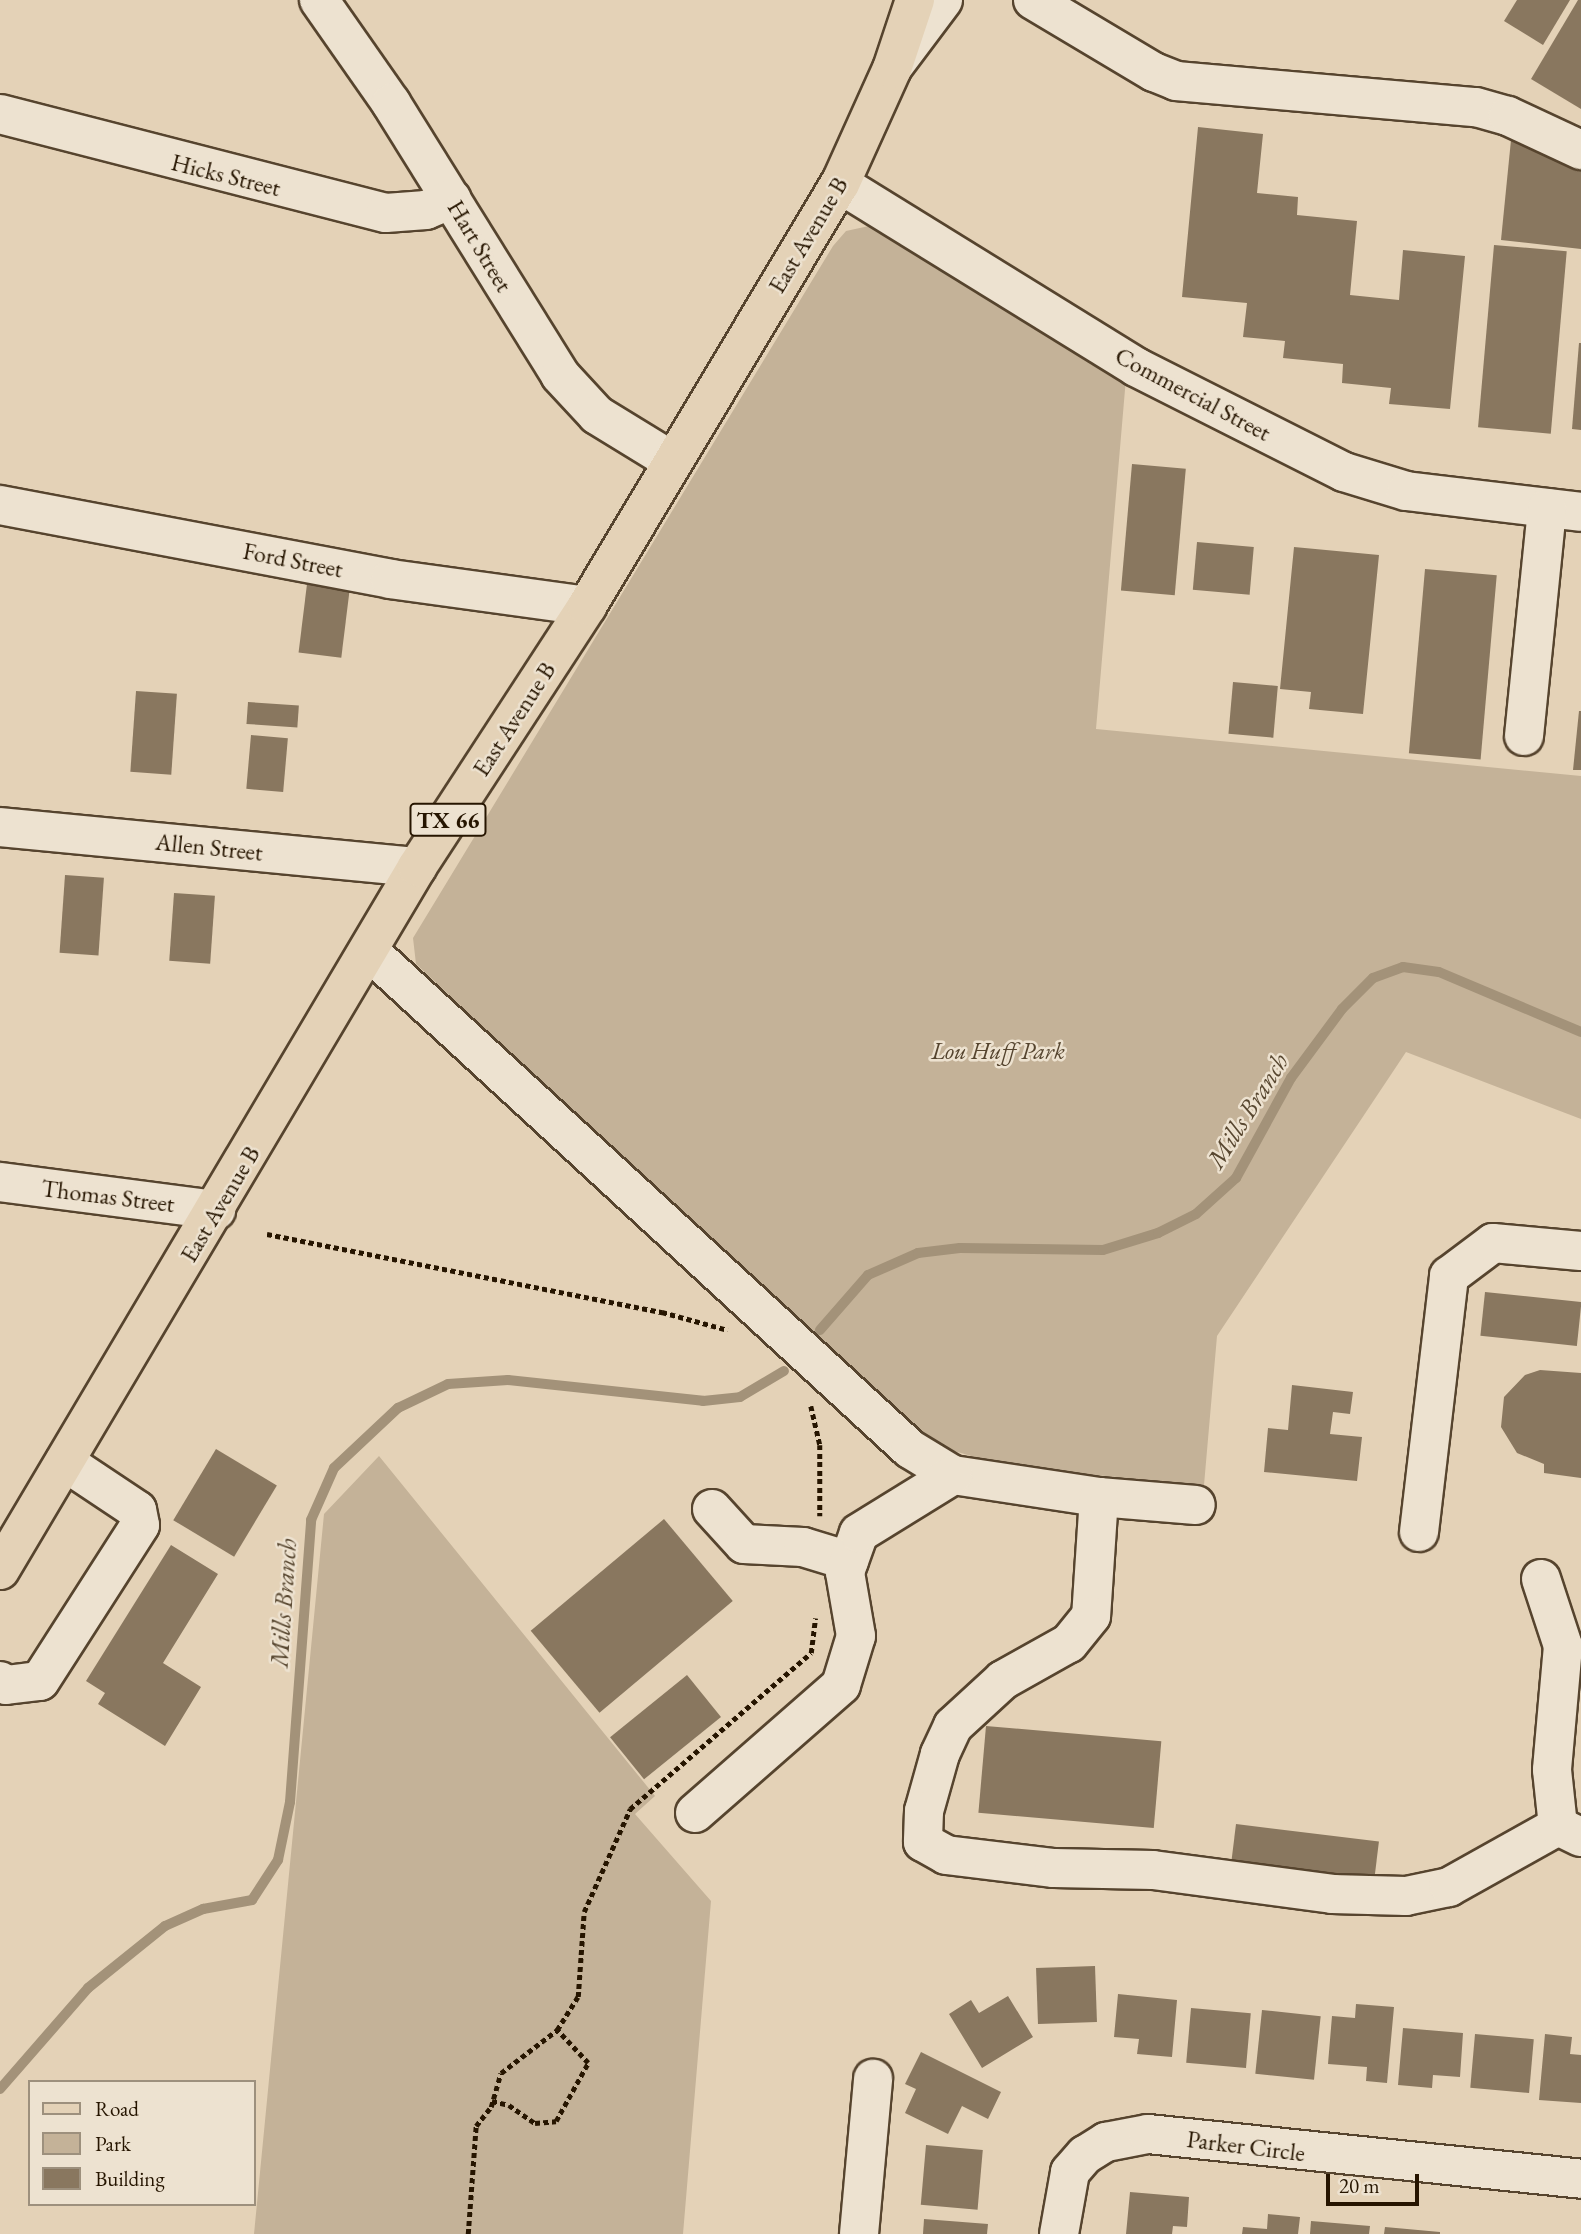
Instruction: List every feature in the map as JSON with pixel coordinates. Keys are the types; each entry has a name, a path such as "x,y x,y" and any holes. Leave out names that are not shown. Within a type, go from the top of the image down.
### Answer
{"main road":[{"name":"East Avenue B","path":"0,1570 216,1210 417,867 587,606 841,184 892,69 915,0"}],"street":[{"name":"Hart Street","path":"319,0 452,199 560,375 597,415 672,461"},
{"path":"892,69 943,0"},
{"path":"1033,0 1154,72 1176,81 1476,107 1508,116 1581,150"},
{"name":"Hicks Street","path":"0,114 386,213 426,210 452,199"},
{"name":"Commercial Street","path":"841,184 1136,367 1344,472 1406,491 1564,510"},
{"name":"Ford Street","path":"0,505 390,579 587,606"},
{"path":"1524,736 1564,510"},
{"name":"Allen Street","path":"0,827 417,867"},
{"path":"369,951 910,1449 953,1475 1099,1497 1196,1504"},
{"name":"Thomas Street","path":"0,1182 216,1210"},
{"path":"1419,1532 1449,1276 1493,1243 1581,1251"},
{"path":"0,1681 6,1685 40,1681 139,1525 137,1510 65,1462"},
{"path":"695,1813 841,1685 856,1636 845,1573 859,1533 953,1475"},
{"path":"1099,1497 1091,1616 1069,1643 1003,1680 953,1726 940,1754 924,1811 923,1842 946,1855 1054,1868 1153,1870 1332,1894 1406,1896 1449,1887 1569,1831 1552,1770 1563,1646 1541,1579"},
{"path":"712,1509 744,1544 803,1547 849,1560"},
{"path":"859,2234 873,2079"},
{"name":"Parker Circle","path":"1059,2234 1070,2172 1085,2155 1106,2142 1148,2134 1581,2179"}],"path":[{"path":"267,1234 662,1312 737,1332"},
{"path":"810,1402 820,1445 820,1524"},
{"path":"468,2234 476,2126 492,2101 501,2073 557,2030 578,1997 584,1912 630,1809 811,1653 815,1613"},
{"path":"492,2101 509,2105 535,2123 556,2120 588,2063 557,2030"}],"green space":[{"name":"Lou Huff Park","path":"869,226 1126,378 1096,729 1581,776 1581,1119 1406,1052 1217,1336 1204,1485 1009,1467 937,1446 905,1423 416,964 413,938 833,246 846,231"},
{"path":"379,1456 655,1796 635,1814 711,1901 683,2234 254,2234 324,1514"}],"building":[{"path":"1517,0 1570,0 1543,45 1504,21"},
{"path":"1578,0 1581,0 1581,109 1531,79"},
{"path":"1198,127 1263,134 1257,193 1298,197 1297,215 1357,221 1350,295 1399,300 1403,250 1465,256 1450,409 1389,404 1391,388 1342,383 1343,364 1283,358 1285,341 1243,337 1247,303 1182,297"},
{"path":"1511,140 1581,167 1581,249 1501,240"},
{"path":"1494,245 1567,251 1551,434 1478,427"},
{"path":"1581,343 1581,430 1572,429"},
{"path":"1132,464 1186,469 1175,595 1121,591"},
{"path":"1197,542 1254,547 1250,595 1193,590"},
{"path":"1294,547 1379,555 1363,714 1309,709 1311,692 1280,689"},
{"path":"1425,569 1497,575 1481,760 1409,753"},
{"path":"307,584 350,589 341,658 299,652"},
{"path":"1233,682 1278,686 1273,738 1228,734"},
{"path":"136,691 177,694 171,775 130,772"},
{"path":"248,702 299,706 297,728 246,724"},
{"path":"1579,711 1581,770 1573,770"},
{"path":"251,735 288,738 283,792 246,789"},
{"path":"65,875 104,878 98,956 60,953"},
{"path":"174,893 215,896 210,964 169,961"},
{"path":"1485,1292 1581,1302 1577,1346 1480,1336"},
{"path":"1540,1370 1581,1373 1581,1478 1544,1473 1544,1464 1517,1453 1501,1427 1504,1397 1525,1375"},
{"path":"1292,1385 1353,1392 1350,1414 1333,1412 1330,1434 1362,1437 1357,1481 1264,1472 1268,1428 1288,1430"},
{"path":"216,1449 277,1486 234,1557 173,1520"},
{"path":"664,1519 733,1601 599,1713 531,1631"},
{"path":"171,1545 218,1574 163,1663 201,1687 165,1746 98,1704 105,1693 86,1681"},
{"path":"687,1675 721,1717 644,1779 610,1737"},
{"path":"986,1726 1161,1741 1154,1828 978,1813"},
{"path":"1236,1824 1379,1842 1374,1882 1231,1865"},
{"path":"1095,1966 1097,2022 1038,2024 1036,1968"},
{"path":"1118,1994 1177,2000 1172,2057 1137,2054 1139,2039 1114,2037"},
{"path":"1008,1996 1033,2037 982,2068 949,2014 971,2000 979,2013"},
{"path":"1356,2004 1394,2007 1387,2083 1366,2081 1367,2067 1328,2064 1332,2016 1355,2018"},
{"path":"1191,2008 1251,2013 1246,2068 1186,2063"},
{"path":"1262,2010 1321,2016 1314,2080 1255,2074"},
{"path":"1403,2028 1463,2033 1460,2077 1433,2075 1432,2088 1398,2085"},
{"path":"1475,2034 1534,2039 1529,2093 1470,2088"},
{"path":"1545,2034 1572,2037 1570,2054 1581,2055 1581,2103 1539,2100"},
{"path":"921,2052 1001,2092 988,2119 962,2106 948,2134 905,2113 916,2089 905,2084"},
{"path":"926,2145 983,2150 978,2210 921,2205"},
{"path":"1130,2192 1189,2197 1187,2227 1173,2226 1172,2234 1126,2234"},
{"path":"1268,2214 1300,2217 1298,2234 1242,2234 1243,2227 1267,2229"},
{"path":"924,2219 988,2224 987,2234 923,2234"},
{"path":"1311,2221 1370,2226 1369,2234 1310,2234"},
{"path":"1385,2227 1440,2232 1440,2234 1384,2234"}],"waterway":[{"name":"Mills Branch","path":"820,1330 868,1275 918,1253 960,1248 1103,1250 1158,1233 1196,1214 1236,1178 1291,1078 1342,1009 1373,978 1403,967 1439,972 1581,1032"},
{"name":"Mills Branch","path":"0,2089 88,1988 165,1926 203,1909 252,1900 278,1860 290,1802 311,1520 334,1468 398,1408 448,1384 508,1380 703,1401 740,1397 784,1371"}]}
